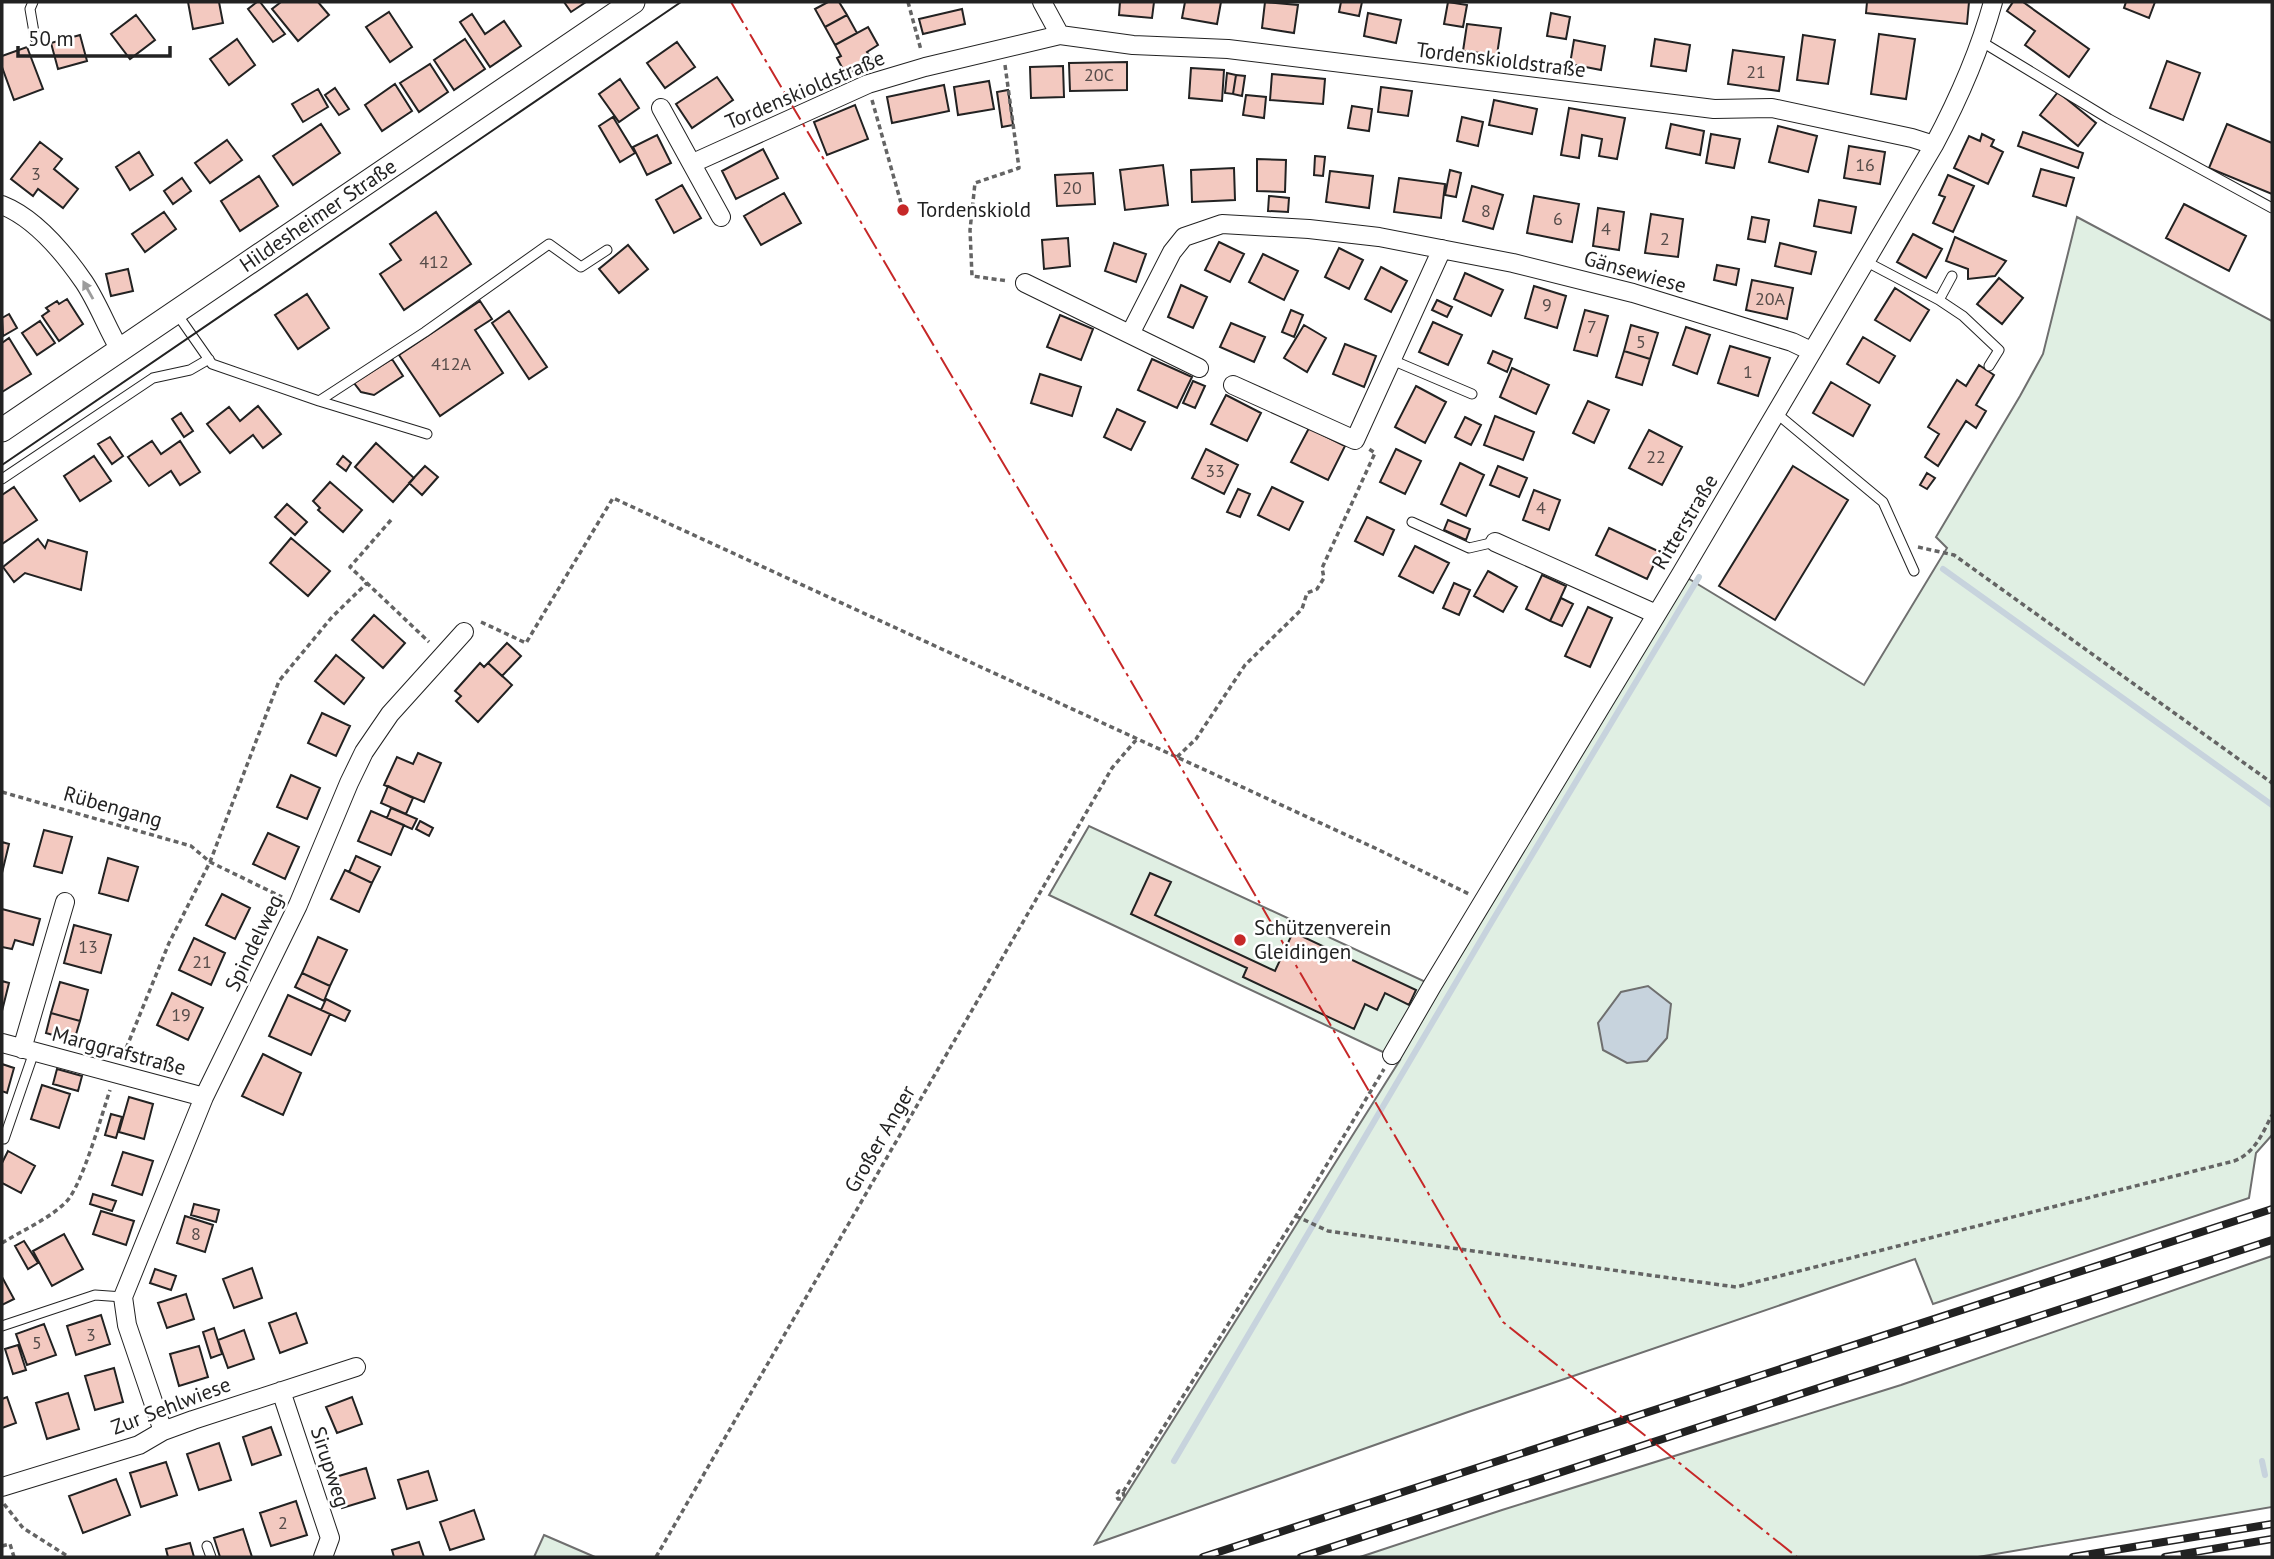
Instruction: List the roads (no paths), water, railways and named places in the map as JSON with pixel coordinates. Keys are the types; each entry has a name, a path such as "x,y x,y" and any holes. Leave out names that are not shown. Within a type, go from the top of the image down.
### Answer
{"street":[{"name":"Hildesheimer Straße","path":"2,430 633,2"},
{"path":"1042,2 1060,35"},
{"name":"Ritterstraße","path":"1392,1055 1934,145 1957,102 1982,43 1993,2"},
{"name":"Tordenskioldstraße","path":"693,163 868,84 925,67 1060,35 1133,45 1228,49 1714,109 1772,108 1934,145"},
{"path":"661,108 721,217"},
{"path":"2,205 20,212 56,247 85,284 120,350"},
{"name":"Gänsewiese","path":"1130,334 1172,252 1184,237 1222,224 1309,229 1379,237 1513,263 1633,293 1792,342 1811,351"},
{"path":"1233,385 1355,440 1442,249"},
{"path":"1024,283 1199,368"},
{"path":"1495,542 1656,614"},
{"name":"Spindelweg","path":"123,1297 204,1097 298,905 364,752 390,714 469,625"},
{"name":"Marggrafstraße","path":"28,1051 65,902"},
{"name":"Marggrafstraße","path":"2,1043 204,1097"},
{"path":"123,1297 127,1325 163,1431"},
{"name":"Zur Sehlwiese","path":"2,1487 139,1445 163,1431 356,1367"},
{"name":"Sirupweg","path":"281,1391 330,1538 323,1557"}],"lane":[{"path":"33,2 30,9 35,38"},
{"path":"1982,43 2109,118 2272,208"},
{"path":"319,401 425,332 549,244 581,267 607,250"},
{"path":"1865,261 1939,300 1963,316 1999,350 1989,366"},
{"path":"1939,300 1952,276"},
{"path":"176,312 212,364 427,434"},
{"path":"2,479 153,378 190,370 209,359"},
{"path":"1392,360 1472,394"},
{"path":"1776,413 1883,502 1914,571"},
{"path":"1412,522 1469,548 1495,542"},
{"path":"4,1139 28,1051"},
{"path":"2,1326 95,1295 123,1297"},
{"path":"207,1546 211,1557"}],"waterway":[{"path":"1943,569 2272,805"},
{"path":"1174,1461 1491,923 1699,577"},
{"path":"2262,1461 2265,1475"}],"tram line":[{"path":"2,465 681,2"}],"railway":[{"path":"1203,1557 2272,1209"},
{"path":"1301,1557 2272,1240"},
{"path":"2073,1557 2272,1524"},
{"path":"2165,1557 2272,1539"}],"place":[{"name":"Tordenskiold","path":"903,210"},
{"name":"Schützenverein Gleidingen","path":"1240,940"}]}
